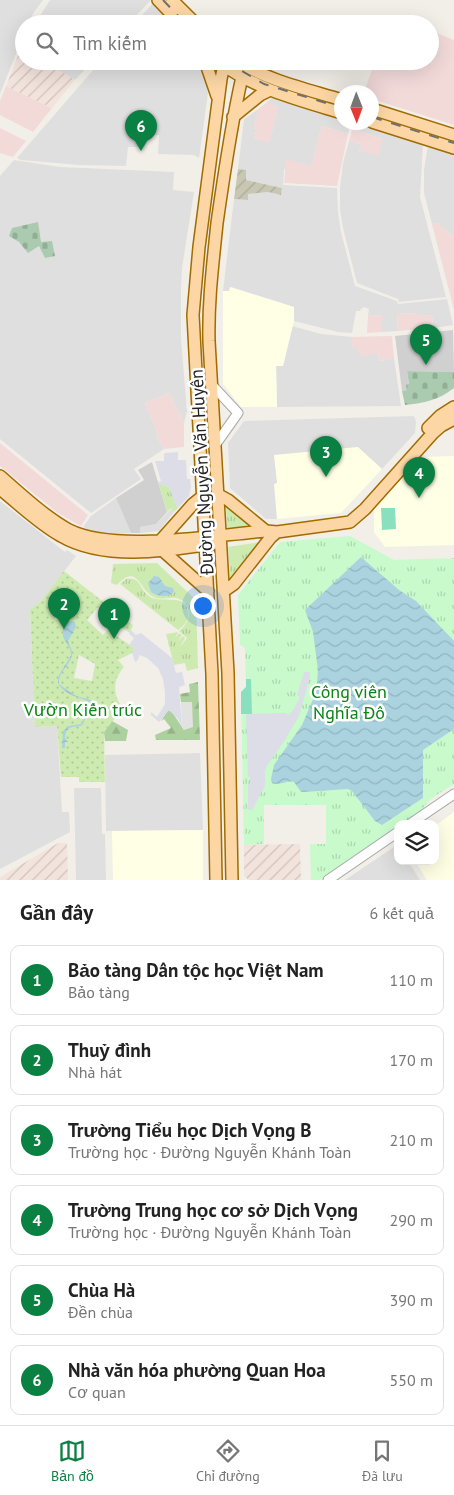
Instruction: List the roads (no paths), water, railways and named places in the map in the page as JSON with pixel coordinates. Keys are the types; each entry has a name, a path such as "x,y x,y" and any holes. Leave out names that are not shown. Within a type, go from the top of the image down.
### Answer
{"main road":[{"path":"158,0 172,15"},
{"path":"172,0 187,15"},
{"path":"208,70 219,97 237,96"},
{"name":"Đường Nguyễn Văn Huyên","path":"216,880 212,674 193,308 199,247 219,97 221,70"},
{"path":"232,70 270,90 334,111"},
{"path":"253,70 334,97"},
{"name":"Đường Nguyễn Văn Huyên","path":"232,880 228,673 208,320 210,290 233,117 242,77"},
{"path":"233,117 260,95 270,90"},
{"path":"329,109 334,102"},
{"path":"379,111 454,135"},
{"path":"379,124 454,148"},
{"path":"0,489 60,536 93,549 107,551 206,541 350,522 366,509 436,425 454,407"},
{"path":"199,414 214,414"},
{"path":"436,425 454,419"},
{"path":"0,476 48,516 78,534 104,541 162,545 208,591"},
{"path":"219,495 271,533"},
{"path":"162,545 193,504 202,496"},
{"path":"224,591 234,584 271,533"},
{"path":"212,674 228,673"},
{"path":"214,737 229,737"}],"street":[{"path":"212,385 238,413 216,444"},
{"path":"416,820 454,794"},
{"path":"328,880 394,835"}],"water":[{"path":"361,557 399,590 416,601 454,641 454,729 423,750 423,798 382,825 375,821 352,791 348,789 301,792 294,782 275,784 272,783 271,779 274,765 302,725 314,697 317,683 318,670 313,632 305,610"},
{"path":"154,576 159,577 165,586 173,588 174,592 162,596 151,592 148,583"},
{"path":"68,621 75,622 76,627 68,641 72,652 70,661 59,679 59,684 58,682 60,673 71,655 70,649 63,637 63,624"},
{"path":"59,684 76,696 91,700 93,705 81,726 72,727 68,730 65,738 68,742 65,742 65,748 62,748 63,731 69,726 81,724 92,703 69,694"}],"railway":[{"path":"163,0 177,15"},
{"path":"240,70 264,84 334,106"},
{"path":"379,119 454,143"}],"place":[{"name":"Nhà văn hóa phường Quan Hoa","path":"141,151"},
{"name":"Chùa Hà","path":"426,365"},
{"name":"Trường Tiểu học Dịch Vọng B","path":"326,477"},
{"name":"Trường Trung học cơ sở Dịch Vọng","path":"419,498"},
{"name":"Thuỷ đình","path":"64,629"},
{"name":"Bảo tàng Dân tộc học Việt Nam","path":"114,639"}],"park label":[{"name":"Công viên Nghĩa Đô","path":"349,702"},
{"name":"Vườn Kiến trúc","path":"83,710"}]}
